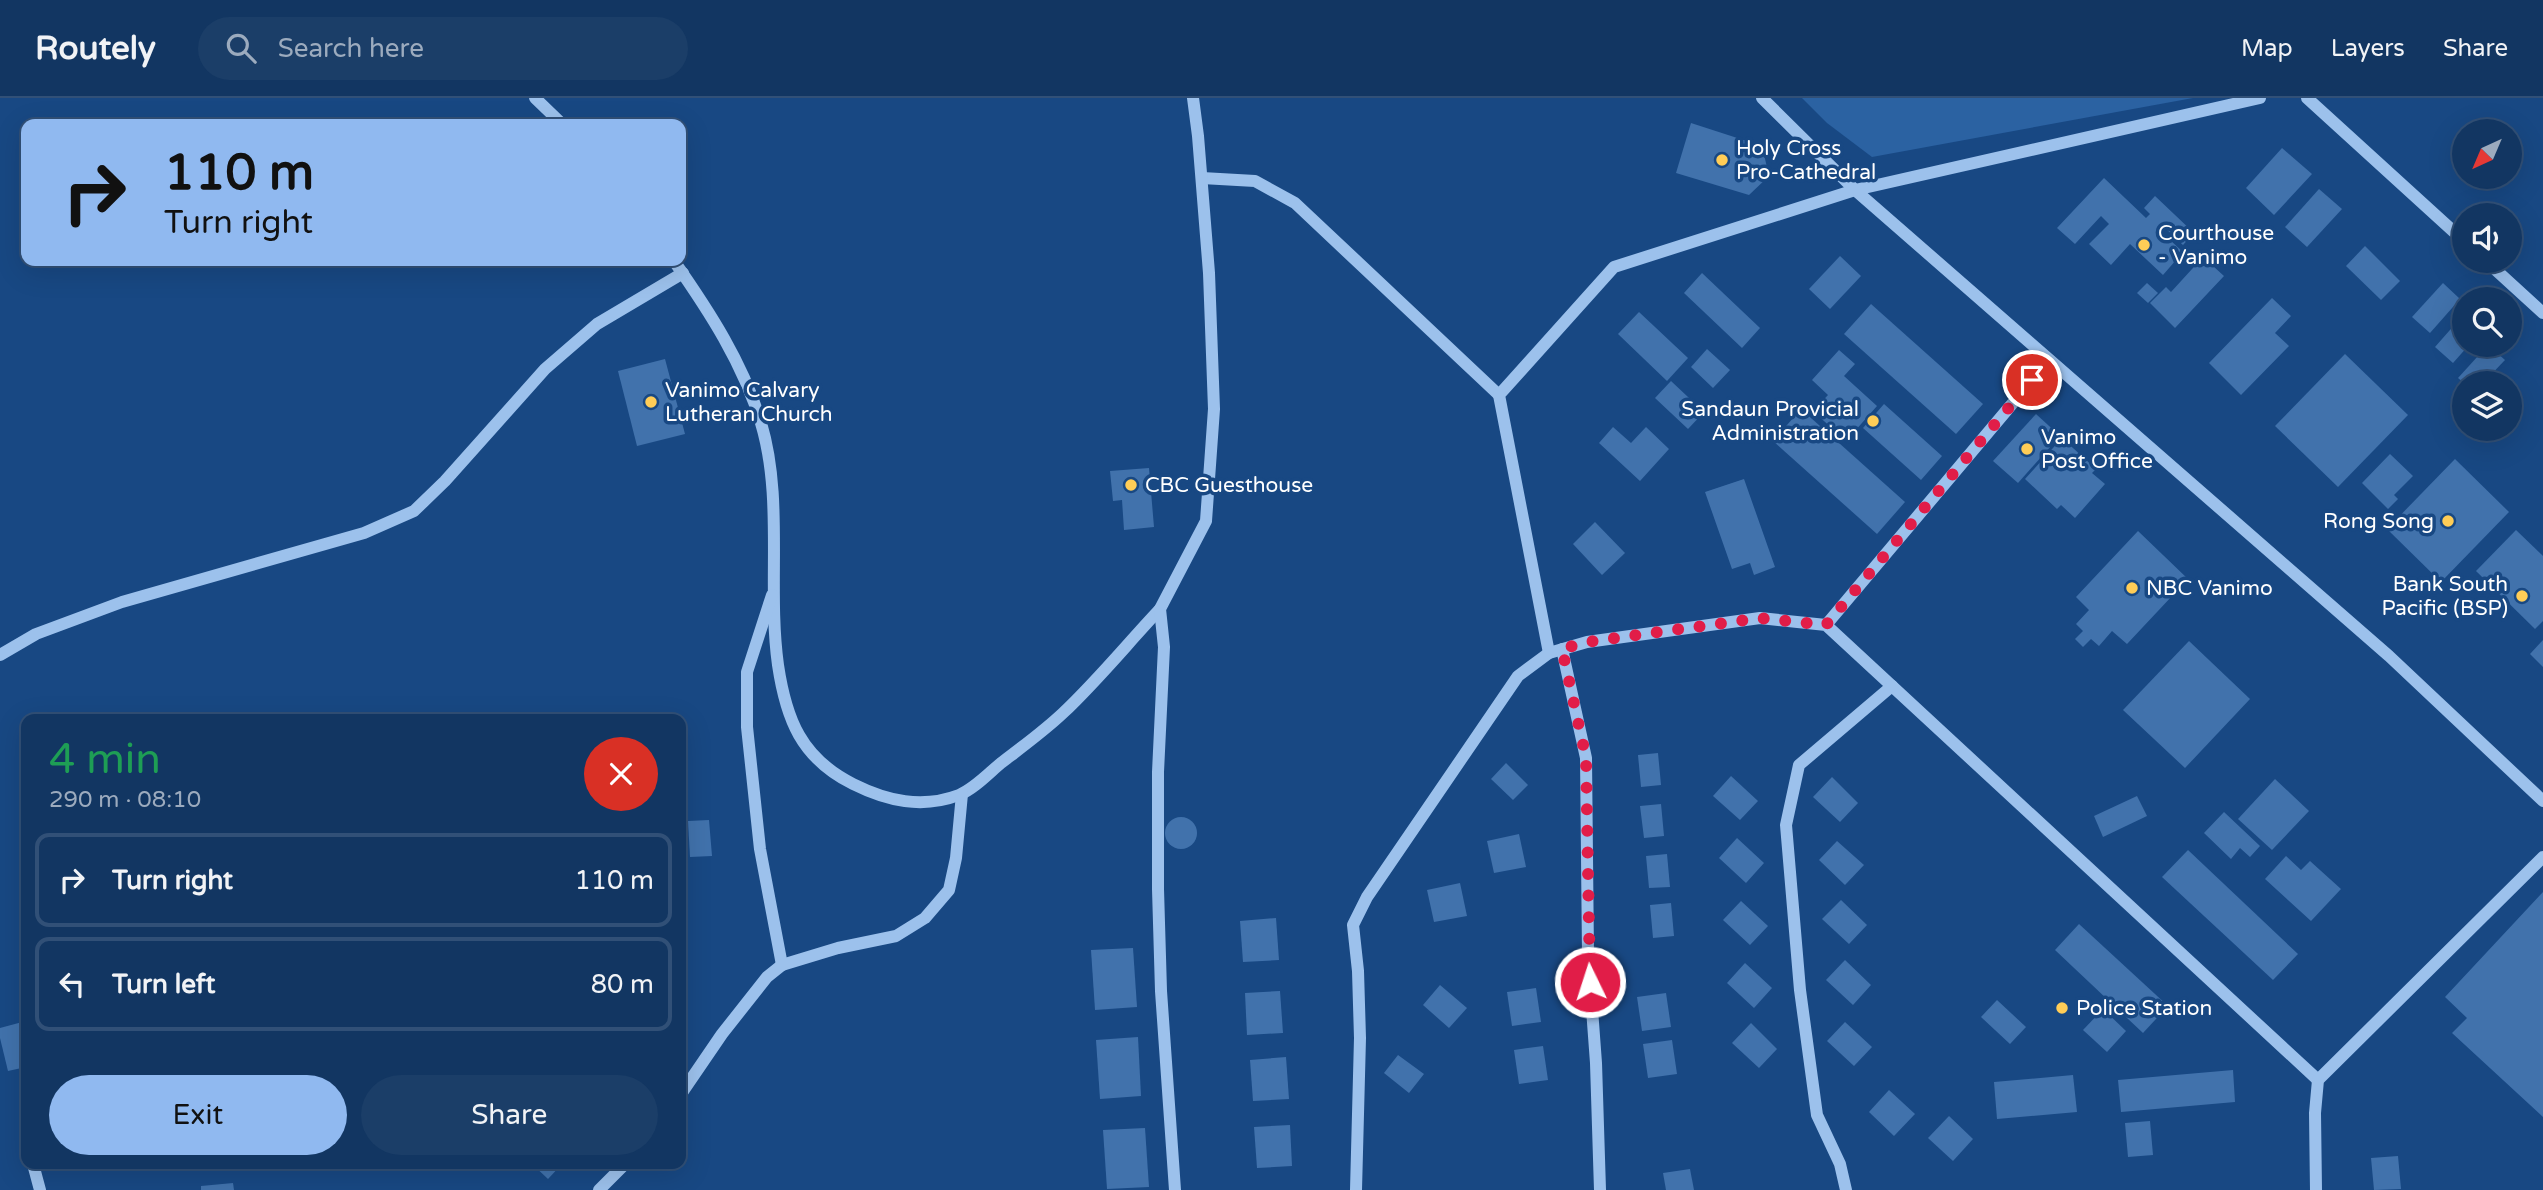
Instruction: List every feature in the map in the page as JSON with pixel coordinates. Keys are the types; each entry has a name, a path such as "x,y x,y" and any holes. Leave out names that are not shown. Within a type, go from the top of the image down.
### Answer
{"street":[{"path":"535,98 557,119"},
{"path":"677,266 711,314 745,378 761,424 770,473 781,676 791,720 799,738 842,779 871,793 902,802 931,802 962,794 1063,714 1160,609 1206,521 1214,409 1209,273 1193,98"},
{"path":"1762,98 1855,190 2389,656 2543,801"},
{"path":"1499,395 1614,267 1855,190 2260,98"},
{"path":"2307,98 2452,230"},
{"path":"1202,178 1255,181 1295,203 1499,395 1549,653"},
{"path":"0,655 36,634 122,602 364,533 414,511 445,481 545,369 597,324 682,273"},
{"path":"2499,273 2543,313"},
{"path":"1826,625 2049,360"},
{"path":"775,588 747,672 747,727 760,849 782,965"},
{"path":"1160,609 1164,647 1158,772 1158,889 1161,992 1175,1190"},
{"path":"1356,1190 1360,1038 1358,971 1353,925 1367,897 1518,676 1549,653 1587,642 1760,618 1826,625 2318,1080"},
{"path":"1562,649 1586,758 1588,955 1596,1063 1600,1190"},
{"path":"1846,1190 1840,1164 1817,1115 1800,990 1786,825 1799,765 1892,686"},
{"path":"686,1087 767,977 782,965 838,948 896,936 925,918 949,890 956,858 962,794"},
{"path":"2316,1190 2315,1113 2318,1080 2543,857"},
{"path":"34,1169 40,1190"},
{"path":"599,1190 620,1169"}],"shaded area":[{"path":"1802,98 2193,98 1872,157 1827,123"}],"building":[{"name":"Holy Cross Pro-Cathedral","path":"1691,123 1762,146 1769,176 1749,195 1676,173"},
{"path":"2282,148 2312,174 2274,215 2246,188"},
{"path":"2104,178 2146,218 2150,214 2144,208 2155,196 2194,233 2183,245 2161,224 2157,228 2183,252 2163,275 2130,244 2111,265 2089,244 2109,224 2101,216 2075,244 2057,228"},
{"path":"2319,189 2342,209 2307,247 2285,227"},
{"path":"2365,246 2400,281 2381,300 2346,266"},
{"path":"1840,256 1861,276 1830,309 1809,289"},
{"path":"2203,257 2224,276 2175,328 2150,303 2166,287 2171,292"},
{"path":"1702,273 1760,328 1742,348 1684,293"},
{"path":"2147,283 2158,293 2148,303 2137,293"},
{"path":"2443,283 2452,291 2452,308 2430,333 2412,317"},
{"path":"2272,298 2291,316 2275,333 2289,346 2241,395 2209,363"},
{"path":"1871,304 1983,404 1956,434 1844,334"},
{"path":"1639,312 1688,358 1667,381 1618,334"},
{"path":"2452,328 2452,357 2458,357 2453,363 2435,347"},
{"path":"1707,349 1730,370 1713,388 1691,367"},
{"path":"1839,350 1855,364 1844,376 1877,406 1846,441 1813,411 1828,395 1812,380"},
{"path":"2345,354 2408,415 2338,487 2275,426"},
{"path":"2477,357 2502,357 2505,360 2494,371 2464,371"},
{"name":"Vanimo Calvary Lutheran Church","path":"665,359 685,434 637,446 618,371"},
{"path":"1671,381 1704,412 1688,429 1655,398"},
{"path":"1884,404 1942,456 1921,480 1863,428"},
{"path":"1801,409 1905,502 1877,534 1773,441"},
{"name":"Vanimo Post Office","path":"2036,414 2060,436 2018,483 1993,461"},
{"path":"1613,427 1631,443 1646,427 1669,449 1640,481 1599,443"},
{"path":"2062,438 2096,469 2092,473 2105,484 2075,518 2061,505 2057,509 2025,479"},
{"path":"2390,454 2413,476 2394,495 2398,499 2388,509 2362,483"},
{"name":"Rong Song","path":"2455,459 2509,512 2441,582 2387,529"},
{"name":"CBC Guesthouse","path":"1149,468 1154,527 1124,530 1122,500 1113,501 1110,471"},
{"path":"1744,479 1775,567 1754,575 1750,563 1732,569 1705,492"},
{"path":"1595,522 1625,553 1602,575 1573,544"},
{"name":"Bank South Pacific (BSP)","path":"2516,530 2543,556 2543,621 2535,629 2476,571"},
{"name":"NBC Vanimo","path":"2138,531 2188,579 2127,644 2112,631 2099,646 2091,639 2083,647 2075,639 2083,631 2076,624 2089,610 2076,597"},
{"path":"2543,640 2543,667 2530,654"},
{"path":"2189,641 2250,699 2185,768 2123,710"},
{"path":"1658,753 1661,785 1641,787 1638,755"},
{"path":"1506,763 1528,785 1513,800 1491,779"},
{"path":"1731,776 1758,801 1740,820 1713,796"},
{"path":"1832,777 1858,803 1840,822 1813,797"},
{"path":"2275,779 2309,811 2272,850 2238,819"},
{"path":"2137,796 2147,816 2103,837 2094,816"},
{"path":"1661,804 1664,836 1644,838 1640,806"},
{"path":"2224,812 2260,846 2250,857 2240,848 2231,859 2204,833"},
{"path":"1181,817 1192,822 1197,833 1192,844 1181,849 1170,844 1165,833 1170,822"},
{"path":"709,820 712,856 690,857 688,821"},
{"path":"1519,834 1526,867 1494,873 1487,841"},
{"path":"1737,838 1764,863 1746,883 1719,858"},
{"path":"1837,841 1864,865 1845,885 1819,860"},
{"path":"2188,850 2298,954 2273,980 2162,877"},
{"path":"1667,854 1670,887 1649,888 1646,856"},
{"path":"2286,856 2301,870 2310,861 2341,889 2311,921 2265,879"},
{"path":"1460,883 1467,916 1434,922 1427,890"},
{"path":"2543,892 2543,1117 2452,1033 2467,1018 2445,997"},
{"path":"1841,900 1867,925 1849,944 1822,919"},
{"path":"1741,901 1768,926 1750,945 1723,920"},
{"path":"1671,903 1674,936 1653,938 1650,905"},
{"path":"1276,918 1279,960 1243,962 1240,921"},
{"path":"2079,924 2168,1006 2143,1033 2055,950"},
{"path":"1133,948 1137,1007 1095,1010 1091,950"},
{"path":"1845,960 1871,985 1853,1005 1826,980"},
{"path":"1745,963 1772,988 1754,1008 1727,983"},
{"path":"1440,985 1467,1008 1449,1028 1423,1005"},
{"path":"1536,988 1541,1022 1512,1026 1507,992"},
{"path":"1280,991 1283,1033 1247,1035 1245,993"},
{"path":"1666,993 1671,1027 1642,1031 1637,997"},
{"path":"1997,1000 2026,1027 2010,1044 1981,1017"},
{"path":"2103,1009 2126,1031 2107,1052 2083,1030"},
{"path":"21,1022 21,1068 8,1071 0,1028"},
{"path":"1845,1022 1872,1047 1854,1066 1827,1041"},
{"path":"1751,1023 1777,1049 1759,1068 1732,1043"},
{"path":"1138,1037 1141,1096 1100,1099 1096,1040"},
{"path":"1672,1040 1677,1074 1648,1078 1643,1044"},
{"path":"1543,1046 1548,1080 1519,1084 1514,1050"},
{"path":"1398,1055 1424,1074 1409,1093 1384,1073"},
{"path":"1286,1057 1289,1099 1253,1101 1250,1060"},
{"path":"2233,1070 2235,1102 2121,1112 2118,1080"},
{"path":"2073,1075 2077,1112 1997,1119 1994,1082"},
{"path":"1889,1090 1915,1114 1894,1136 1869,1112"},
{"path":"1949,1116 1973,1139 1953,1161 1928,1138"},
{"path":"2150,1121 2153,1155 2128,1157 2125,1123"},
{"path":"1290,1125 1292,1166 1257,1168 1254,1127"},
{"path":"1145,1128 1149,1187 1107,1189 1103,1130"},
{"path":"2398,1156 2401,1189 2374,1190 2371,1158"},
{"path":"537,1169 557,1169 548,1179"},
{"path":"1690,1169 1694,1190 1666,1190 1663,1173"},
{"path":"233,1183 234,1190 201,1190 201,1186"}],"place":[{"name":"Holy Cross Pro-Cathedral","path":"1722,160"},
{"name":"Courthouse - Vanimo","path":"2144,245"},
{"name":"Vanimo Calvary Lutheran Church","path":"651,402"},
{"name":"Sandaun Provicial Administration","path":"1873,421"},
{"name":"Vanimo Post Office","path":"2027,449"},
{"name":"CBC Guesthouse","path":"1131,485"},
{"name":"Rong Song","path":"2448,521"},
{"name":"NBC Vanimo","path":"2132,588"},
{"name":"Bank South Pacific (BSP)","path":"2522,596"},
{"name":"Police Station","path":"2062,1008"}],"route":[{"path":"1590,982 1586,758 1562,649 1587,642 1760,618 1826,625 2032,380"}]}
